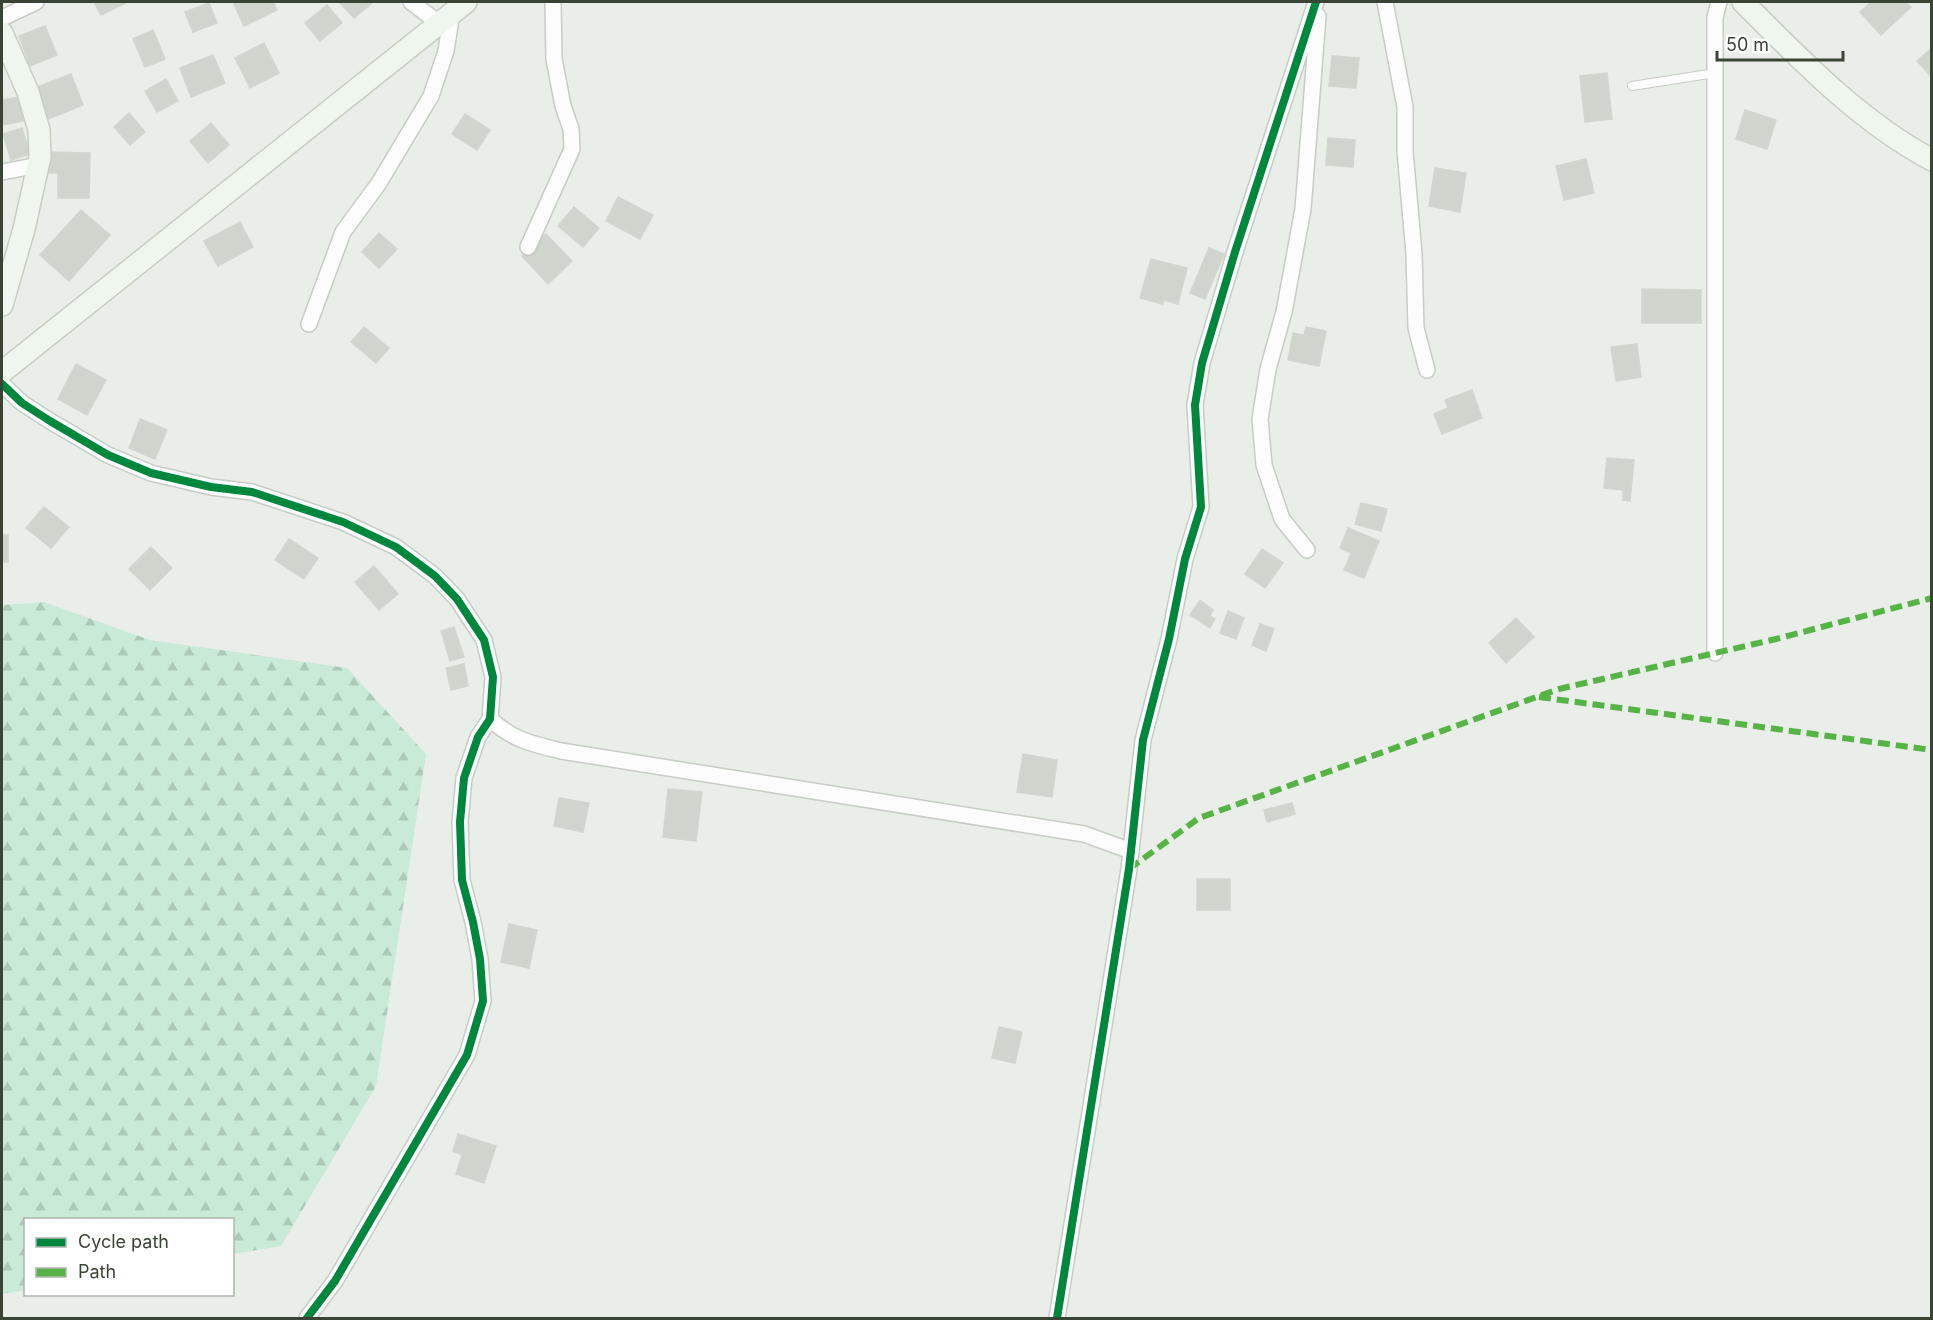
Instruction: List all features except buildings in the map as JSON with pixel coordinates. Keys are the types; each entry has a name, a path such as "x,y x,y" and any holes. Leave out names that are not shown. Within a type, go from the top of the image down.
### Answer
{"main road":[{"path":"1743,2 1851,105 1890,136 1932,160"},
{"path":"2,372 445,11"},
{"path":"2,33 31,102 40,142 39,165 24,229 2,305"}],"street":[{"path":"2,18 36,2"},
{"path":"309,324 343,232 379,183 431,96 446,51 445,11 411,2"},
{"path":"528,247 572,150 571,129 563,106 554,59 553,2"},
{"path":"1307,550 1282,519 1264,465 1260,419 1268,369 1284,312 1303,209 1318,2"},
{"path":"1057,1318 1131,851 1143,740 1185,559 1201,507 1195,405 1202,363 1238,241 1318,2"},
{"path":"1385,2 1405,107 1405,151 1414,254 1416,328 1427,370"},
{"path":"1714,653 1715,17 1719,2"},
{"path":"2,172 39,165"},
{"path":"2,384 22,403 50,421 108,455 151,473 211,488 252,492 343,522 396,547 435,576 457,599 484,639 493,677 490,719 478,736 464,778 460,822 462,880 477,941 483,1001 476,1030 467,1055 393,1185 335,1281 307,1318"},
{"path":"490,719 501,729 520,740 561,751 1084,834 1131,851"}],"lane":[{"path":"1632,86 1715,73"}],"green space":[{"path":"44,602 150,640 347,668 426,754 376,1086 281,1246 234,1254 234,1218 24,1218 24,1290 2,1294 2,605"}],"marked path":[{"path":"1129,869 1199,818 1559,689 1776,639 1932,598"},
{"path":"1539,697 1932,750"}],"cycle path":[{"path":"1057,1318 1129,869 1143,740 1169,639 1185,559 1201,507 1195,405 1202,363 1235,252 1316,2"},
{"path":"2,384 22,403 50,421 108,455 151,473 211,487 252,492 343,522 396,547 435,576 457,599 484,640 493,677 490,719 478,737 464,778 460,822 462,880 480,959 483,1001 467,1055 335,1281 307,1318"}]}
